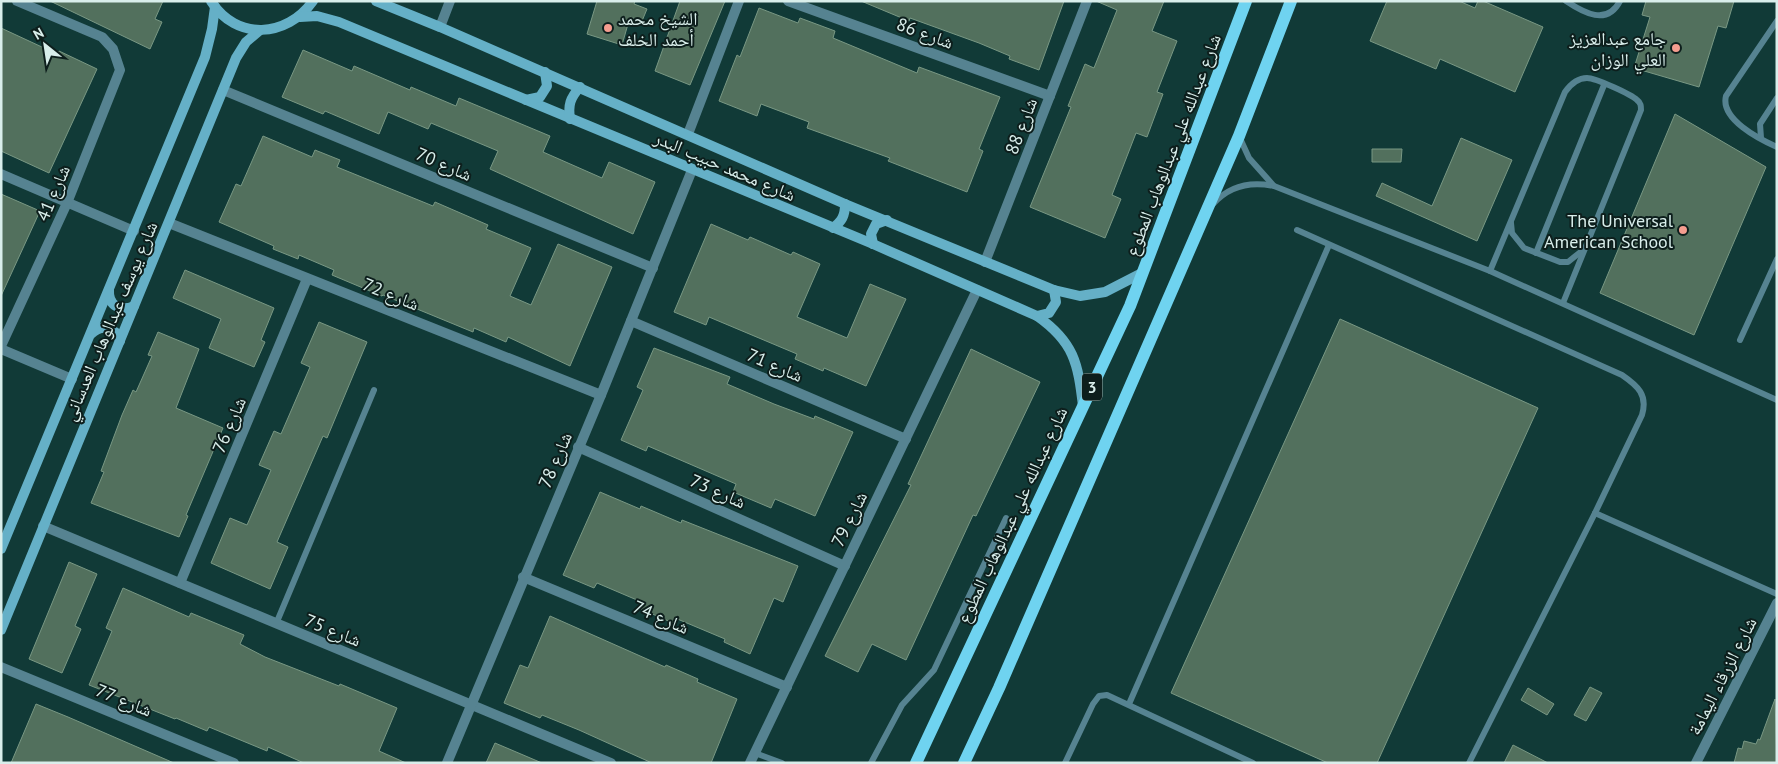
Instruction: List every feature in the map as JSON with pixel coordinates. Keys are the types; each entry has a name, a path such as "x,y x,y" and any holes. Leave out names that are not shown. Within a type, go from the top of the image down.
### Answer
{"main road":[{"name":"شارع عبدالله علي عبدالوهاب المطوع","path":"916,763 1130,306 1246,1"},
{"name":"3","path":"964,763 999,688 1239,136 1291,1"}],"street":[{"name":"شارع 41","path":"1,348 67,203 119,77 120,63 113,49 102,37 17,1"},
{"path":"213,4 222,15 239,26 258,31 281,28 300,17 313,1"},
{"name":"شارع محمد حبيب البدر","path":"376,1 545,72 845,204 1054,290 1080,296 1105,292 1142,273"},
{"path":"440,27 450,1"},
{"path":"688,134 739,1"},
{"name":"شارع 86","path":"788,1 1050,96"},
{"name":"شارع 88","path":"985,262 1087,1"},
{"name":"شارع يوسف عبدالوهاب العدساني","path":"1,549 92,334 204,57 212,29 213,4"},
{"name":"شارع محمد حبيب البدر","path":"300,17 318,16 330,19 874,244 1037,316 1053,328 1070,346 1079,370 1083,406"},
{"name":"شارع يوسف عبدالوهاب العدساني","path":"1,630 239,53 258,31"},
{"path":"526,100 540,97 547,86 545,72"},
{"path":"570,119 570,102 580,88"},
{"name":"شارع 70","path":"224,90 652,268"},
{"name":"شارع 78","path":"447,763 523,576 601,395 692,170"},
{"path":"1,174 134,231"},
{"path":"832,228 841,222 845,214 845,204"},
{"path":"874,244 871,234 876,224 887,220"},
{"name":"شارع 72","path":"169,223 601,395"},
{"name":"شارع 76","path":"180,583 308,279"},
{"path":"109,289 109,296 116,307 122,309 134,306"},
{"name":"شارع 79","path":"750,763 977,290"},
{"path":"1037,316 1050,313 1056,302 1054,290"},
{"name":"شارع 71","path":"631,320 906,438"},
{"path":"92,334 96,330 109,328 114,330 120,342"},
{"path":"1,348 72,379"},
{"name":"شارع 73","path":"578,447 845,566"},
{"name":"شارع 75","path":"43,526 611,763"},
{"name":"شارع 74","path":"523,576 787,687"},
{"name":"شارع الزرقاء اليمامة","path":"1696,763 1777,603"},
{"name":"شارع 77","path":"1,667 234,763"}],"lane":[{"path":"1566,1 1584,12 1598,16 1614,10 1620,1"},
{"path":"1777,21 1726,96 1725,102 1732,118 1777,147"},
{"path":"1490,271 1565,92 1571,85 1586,78 1636,99 1641,105 1641,110 1563,303"},
{"path":"1536,253 1604,85"},
{"path":"1761,138 1760,124 1777,98"},
{"path":"1239,136 1250,158 1274,186"},
{"path":"1204,216 1217,200 1234,188 1254,184 1274,186 1490,271 1777,400"},
{"path":"1510,222 1517,242 1524,248 1536,253 1560,262 1568,262 1583,250"},
{"path":"1298,230 1622,375 1638,387 1644,398 1642,415 1595,513 1469,763"},
{"path":"1129,704 1329,245"},
{"path":"1740,340 1777,259"},
{"path":"276,624 374,390"},
{"path":"1595,513 1777,594"},
{"path":"871,763 902,705 934,670 1006,518"},
{"path":"1065,763 1096,698 1107,695 1253,763"},
{"path":"755,753 782,763"}],"building":[{"path":"50,1 163,1 155,19 162,22 150,49"},
{"name":"الشيخ محمد أحمد الخلف","path":"597,1 635,1 634,4 647,9 642,21 630,17 622,45 587,34"},
{"path":"680,1 725,1 690,85 655,71"},
{"path":"861,1 1064,1 1039,70 1009,59 1010,56 979,43 910,18 909,21"},
{"path":"1096,1 1164,1 1152,31 1177,41 1157,92 1163,94 1147,137 1136,133 1112,195 1121,199 1105,238 1030,207 1071,107 1068,106 1085,64 1094,68 1117,10"},
{"path":"1387,1 1459,1 1475,8 1478,1 1483,1 1543,27 1515,92 1440,59 1436,69 1370,41"},
{"name":"جامع عبدالعزيز العلي الوزان","path":"1646,1 1734,1 1726,28 1718,26 1699,87 1634,68 1650,17 1642,15"},
{"path":"759,8 798,23 800,18 835,31 833,38 917,73 919,67 1000,97 979,149 983,151 967,192 888,161 890,158 807,128 809,122 761,104 757,116 719,101 737,55 740,57"},
{"path":"1,28 57,54 59,51 97,69 49,173 1,151"},
{"path":"303,50 352,71 354,66 410,90 411,87 456,106 459,98 550,136 543,152 602,178 609,162 655,182 633,234 490,169 498,151 431,123 428,129 388,112 379,134 325,111 323,114 282,97"},
{"name":"The Universal American School","path":"1675,114 1766,167 1694,335 1600,293"},
{"path":"263,136 312,157 315,150 340,160 337,167 433,206 435,202 488,225 486,229 531,248 510,296 531,305 558,244 612,267 570,366 508,337 506,342 474,328 473,332 382,296 332,275 334,270 299,255 298,259 273,249 274,246 219,222 236,184 241,186"},
{"path":"1461,138 1512,160 1477,241 1376,196 1382,183 1432,206"},
{"path":"1372,149 1402,149 1401,162 1372,162"},
{"path":"1,194 40,211 1,296"},
{"path":"711,224 748,240 750,237 791,255 793,252 820,264 797,317 847,338 870,284 906,299 866,386 824,368 823,371 795,359 797,354 709,317 706,325 674,312"},
{"path":"185,270 274,308 261,340 265,342 254,367 209,348 221,319 173,298"},
{"path":"1340,319 1538,408 1377,763 1328,763 1171,693"},
{"path":"319,322 367,342 327,438 323,436 277,542 288,547 270,589 211,563 230,518 247,525 271,470 259,465 274,431 281,434 310,367 301,363"},
{"path":"158,332 199,349 176,408 223,428 186,515 188,516 179,537 91,503 104,472 101,471 122,415 133,390 136,392 152,356 148,355"},
{"path":"654,348 730,377 727,384 774,404 814,419 815,416 853,432 815,516 775,499 771,508 733,492 736,484 648,446 646,451 621,440 643,390 637,387"},
{"path":"971,349 1040,382 976,516 973,515 906,660 872,644 858,672 825,656 911,485 908,484"},
{"path":"600,492 640,509 641,506 681,523 682,520 798,566 783,602 774,598 750,654 724,642 725,639 675,618 673,623 641,609 644,603 597,583 594,588 563,575"},
{"path":"69,562 97,574 75,626 81,629 62,673 29,659"},
{"path":"123,588 189,617 191,613 244,635 240,644 265,657 339,686 340,684 397,708 379,751 406,763 304,763 268,747 267,751 209,727 207,731 89,685 112,631 106,628"},
{"path":"550,616 665,667 666,665 698,679 697,682 737,699 711,763 652,763 542,715 540,718 504,703 520,665 528,668"},
{"path":"1590,687 1602,693 1586,721 1574,715"},
{"path":"1528,688 1554,704 1547,715 1521,700"},
{"path":"1775,699 1777,763 1734,763 1738,748 1742,749 1744,741 1756,744 1758,739 1760,740"},
{"path":"36,704 68,717 174,763 11,763"},
{"path":"495,743 542,763 486,763"},
{"path":"1513,745 1548,763 1504,763"}],"place":[{"name":"الشيخ محمد أحمد الخلف","path":"608,28"},
{"name":"جامع عبدالعزيز العلي الوزان","path":"1676,48"},
{"name":"The Universal American School","path":"1683,230"}]}
